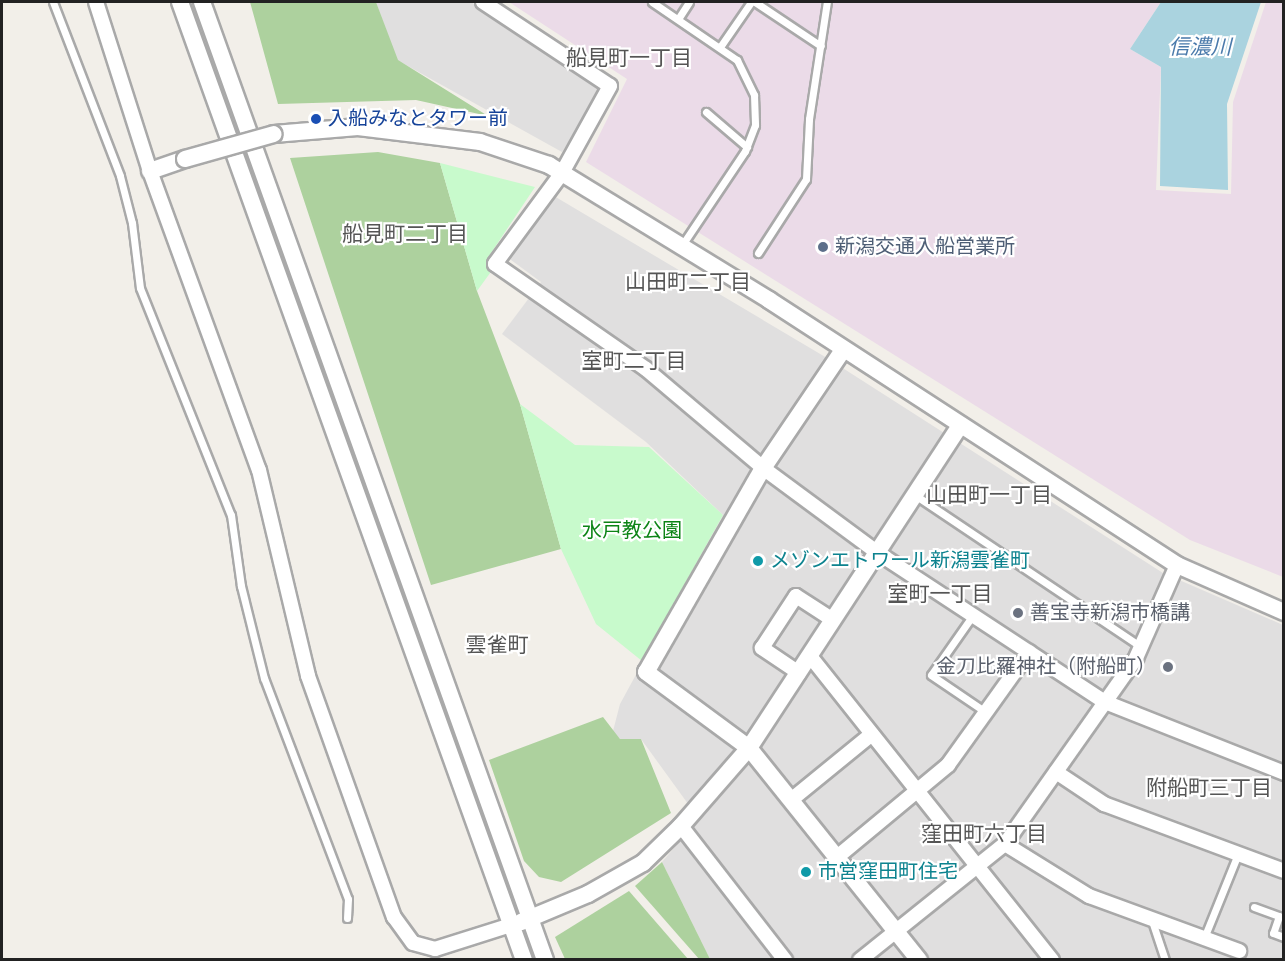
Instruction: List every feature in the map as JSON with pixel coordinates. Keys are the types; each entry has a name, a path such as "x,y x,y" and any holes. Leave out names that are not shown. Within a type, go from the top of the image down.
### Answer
{"street":[{"path":"96,2 150,171 259,470 308,676 394,917 413,943 435,949 511,925 588,894 643,863 681,826 749,747 960,425"},
{"path":"180,2 524,960"},
{"path":"202,2 545,960"},
{"path":"483,2 610,86 562,173 495,264 646,369 763,468 878,553 1105,702 1284,773"},
{"path":"150,171 274,134 358,127 480,141 562,173 1177,565 1284,612"},
{"path":"843,350 763,468 646,672 749,747 919,960"},
{"path":"860,960 1005,844 1141,647 1177,565"},
{"path":"799,673 762,648 796,596 833,620"},
{"path":"836,858 948,765 1029,652"},
{"path":"810,656 1052,960"},
{"path":"791,800 872,734"},
{"path":"1056,772 1104,804 1284,871"},
{"path":"681,826 785,960"},
{"path":"1005,844 1089,896 1239,951"}],"lane":[{"path":"53,2 120,176 144,299 231,515 241,586 264,678 348,899 347,918"},
{"path":"652,2 720,47 741,65 754,94 755,125 747,147 680,247"},
{"path":"678,19 689,2"},
{"path":"720,47 753,2 821,46"},
{"path":"758,253 806,179 809,119 827,2"},
{"path":"706,112 747,147"},
{"path":"915,495 1141,647"},
{"path":"973,615 931,675 987,713"},
{"path":"1204,938 1239,853"},
{"path":"1254,907 1279,916 1273,933 1284,937"},
{"path":"1152,921 1165,960"}],"shaded area":[{"path":"376,2 471,2 602,89 562,152 397,60"},
{"path":"509,2 1161,2 1130,49 1161,67 1156,190 1231,194 1233,102 1266,2 1283,2 1283,577 1190,540 586,162 627,79"},
{"path":"554,196 827,358 1163,573 1283,625 1283,959 710,959 662,862 699,819 641,739 620,739 613,731 620,704 723,515 646,442 502,334 541,282 507,257"}],"green space":[{"path":"250,2 376,2 398,60 488,116 416,100 278,104"},
{"path":"378,152 440,163 477,291 520,404 561,549 431,585 290,158"},
{"path":"440,163 535,187 487,259 493,269 477,291"},
{"name":"水戸教公園","path":"520,404 575,445 649,447 723,515 642,661 596,624 561,549"},
{"path":"603,717 620,739 641,739 671,813 561,882 539,877 524,861 489,760"},
{"path":"662,862 710,959 699,959 635,886"},
{"path":"629,891 688,959 565,959 555,937"}],"water":[{"name":"信濃川","path":"1161,2 1261,2 1227,104 1228,190 1160,186 1161,67 1130,49"}],"place":[{"name":"入船みなとタワー前","path":"316,119"},
{"name":"新潟交通入船営業所","path":"823,247"},
{"name":"メゾンエトワール新潟雲雀町","path":"758,561"},
{"name":"善宝寺新潟市橋講","path":"1018,613"},
{"name":"金刀比羅神社（附船町）","path":"1168,667"},
{"name":"市営窪田町住宅","path":"806,872"}],"district":[{"name":"船見町一丁目","path":"629,58"},
{"name":"船見町二丁目","path":"405,234"},
{"name":"山田町二丁目","path":"688,282"},
{"name":"室町二丁目","path":"634,361"},
{"name":"山田町一丁目","path":"989,495"},
{"name":"室町一丁目","path":"940,594"},
{"name":"雲雀町","path":"497,645"},
{"name":"附船町三丁目","path":"1209,788"},
{"name":"窪田町六丁目","path":"984,834"}]}
